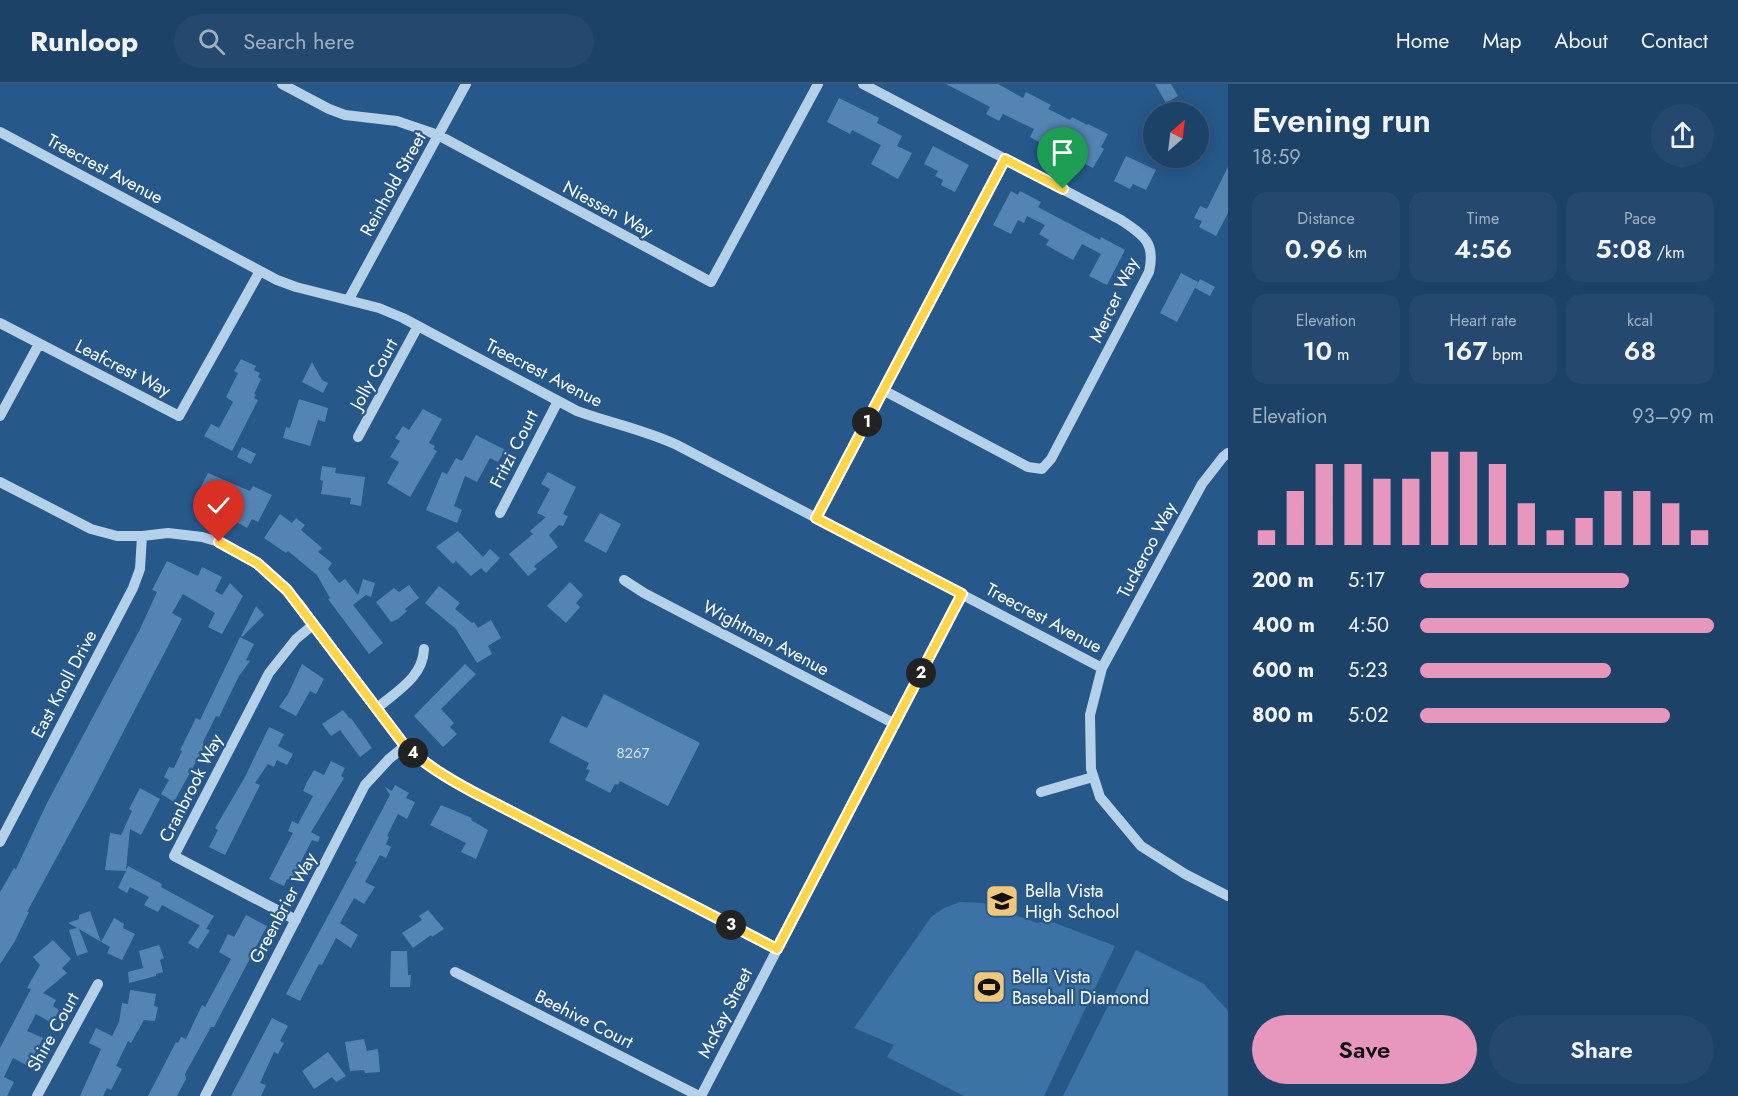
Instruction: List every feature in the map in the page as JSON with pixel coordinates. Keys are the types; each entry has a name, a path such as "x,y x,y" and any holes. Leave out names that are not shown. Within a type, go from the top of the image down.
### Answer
{"street":[{"name":"Niessen Way","path":"282,84 345,115 397,121 438,135 711,282 818,84"},
{"name":"Reinhold Street","path":"349,299 466,84"},
{"name":"Mercer Way","path":"863,84 1121,220 1143,235 1150,247 1152,258 1149,272 1084,397 1051,459 1042,468 1028,467 883,390"},
{"name":"Treecrest Avenue","path":"0,132 260,271 296,287 379,308 418,326 558,401 606,422 668,441 1102,668"},
{"path":"816,518 1005,159"},
{"name":"Leafcrest Way","path":"0,323 179,416 260,271"},
{"name":"Jolly Court","path":"358,437 418,326"},
{"path":"0,416 39,344"},
{"name":"Fritzi Court","path":"500,513 558,401"},
{"name":"Tuckeroo Way","path":"1093,777 1090,715 1102,668 1202,484 1223,456 1228,453"},
{"path":"0,482 91,529 117,536 186,534 219,542 240,552 273,575 287,590 405,746 421,761 446,777 777,949"},
{"name":"East Knoll Drive","path":"0,842 133,588 140,569 142,536"},
{"name":"Wightman Avenue","path":"624,580 654,598 895,724"},
{"name":"McKay Street","path":"700,1096 962,594"},
{"name":"Cranbrook Way","path":"296,920 174,856 269,673 296,639 314,624"},
{"path":"376,708 417,674 424,648"},
{"name":"Greenbrier Way","path":"205,1096 365,785 389,759 405,746"},
{"path":"1041,792 1093,777 1100,797 1141,846 1185,874 1228,896"},
{"name":"Beehive Court","path":"455,972 700,1096"},
{"name":"Shire Court","path":"37,1096 98,984"}],"shaded area":[{"name":"Bella Vista Baseball Diamond","path":"960,902 983,903 1037,923 1050,921 1115,946 1044,1096 964,1096 887,1057 894,1045 854,1028 931,917 944,908"},
{"path":"1136,950 1204,984 1228,1011 1228,1096 1063,1096"}],"building":[{"path":"946,84 998,84 1023,98 1026,92 1051,105 1048,109 1070,120 1072,117 1108,134 1101,147 1104,149 1093,168 1079,161 1082,155 1047,136 1043,144 1030,137 1034,129 1003,114 999,121 986,114 990,107"},
{"path":"1155,84 1171,84 1178,96 1165,102"},
{"path":"839,98 879,118 877,123 902,136 897,146 912,153 898,179 871,164 881,145 852,130 850,134 827,122"},
{"path":"933,146 969,165 955,192 941,185 943,180 935,176 938,171 924,164"},
{"path":"1126,156 1143,164 1143,168 1156,170 1146,190 1133,184 1130,189 1114,181"},
{"path":"1228,167 1228,213 1216,236 1199,227 1202,221 1194,218 1200,206 1207,209"},
{"path":"1011,191 1018,195 1020,191 1041,202 1038,207 1100,240 1101,237 1125,250 1107,285 1089,276 1101,254 1082,244 1073,260 1046,245 1049,240 1039,234 1045,225 1027,216 1024,223 1018,220 1011,234 993,225"},
{"path":"1181,273 1198,282 1177,322 1160,313"},
{"path":"1200,279 1215,287 1210,296 1195,288"},
{"path":"241,359 256,366 254,370 260,373 258,377 261,379 254,394 256,395 254,398 258,400 232,451 204,436 211,424 219,428 233,402 226,397 238,373 234,371"},
{"path":"312,362 322,380 328,383 323,393 302,382"},
{"path":"299,399 328,408 325,422 318,420 310,446 283,438 286,427 290,428"},
{"path":"423,409 442,419 429,443 435,446 433,449 437,451 410,497 387,483 399,462 390,457 400,441 395,438 403,426 409,430"},
{"path":"476,435 505,450 498,462 490,458 477,482 465,476 454,506 462,510 457,523 426,510 442,472 447,474 456,458 462,461"},
{"path":"242,447 256,454 251,464 237,457"},
{"path":"322,466 336,468 335,473 365,477 361,506 350,504 351,498 321,494"},
{"path":"548,472 576,487 563,514 568,516 563,526 559,525 549,535 558,547 534,566 537,569 528,576 509,554 533,534 530,531 546,517 537,513 550,489 541,484"},
{"path":"208,473 250,491 253,486 272,495 258,522 252,519 247,528 197,500 201,494 198,492"},
{"path":"600,513 621,524 606,553 584,541"},
{"path":"280,514 292,523 296,518 305,525 301,530 322,548 318,552 332,563 328,569 339,583 345,579 358,595 363,579 375,583 371,597 366,595 353,605 383,643 369,654 328,599 330,598 317,575 288,551 286,553 264,538"},
{"path":"458,531 483,557 490,549 500,558 486,573 481,568 471,576 456,561 453,564 436,547"},
{"path":"167,561 198,576 202,567 222,577 215,591 222,595 230,583 243,596 222,634 208,627 215,613 183,594 172,613 182,619 27,912 29,912 15,941 0,964 0,892 14,868 16,869 47,803 140,629 157,592 152,590"},
{"path":"570,582 583,595 576,603 580,607 566,623 547,606"},
{"path":"409,585 419,598 405,609 407,611 398,619 391,622 376,602 394,588 399,592"},
{"path":"439,586 460,603 455,609 472,623 474,622 478,628 491,620 501,638 488,646 492,654 477,663 456,629 425,603"},
{"path":"256,606 264,615 242,637 241,636"},
{"path":"240,637 254,644 246,660 250,661 239,676 219,717 216,716 203,742 204,747 174,802 161,794 169,780 164,777 169,767 174,768 196,718 200,720"},
{"path":"302,664 324,679 316,694 310,691 296,716 279,707 288,694"},
{"path":"465,664 476,674 441,709 454,723 450,727 457,734 443,747 414,716"},
{"path":"604,694 700,743 668,806 620,781 618,785 615,784 610,793 585,780 590,770 586,769 589,763 549,742 562,716 587,728"},
{"path":"343,710 372,748 360,757 340,730 331,736 322,724"},
{"path":"269,727 284,734 278,746 293,754 287,765 277,760 274,767 268,764 255,783 260,785 225,855 209,847 218,830 215,828 245,777"},
{"path":"331,761 345,768 341,776 344,778 311,832 320,837 318,842 312,840 291,881 287,879 284,886 269,879 293,833 288,831 292,821 298,824 313,796 303,791 307,782 314,770 324,775"},
{"path":"395,785 409,793 406,798 415,802 407,819 398,814 387,836 389,837 386,844 391,847 386,858 380,855 365,882 375,887 364,904 354,898 340,923 358,935 351,948 336,938 322,965 319,964 300,1001 286,994 390,795 385,787 392,791"},
{"path":"140,788 160,799 141,835 130,829 126,870 128,866 214,916 206,929 210,930 198,949 188,943 200,925 162,905 158,912 144,905 149,897 130,887 127,893 118,888 126,871 105,870 110,833 121,835 132,811 129,809"},
{"path":"441,805 472,818 471,820 488,830 476,859 461,852 466,843 430,825"},
{"path":"428,910 444,929 413,948 402,933 422,920 419,916"},
{"path":"90,911 101,942 79,929 88,952 77,956 69,930 77,928 68,923"},
{"path":"246,915 267,926 214,1027 211,1027 185,1074 186,1079 177,1096 148,1096 176,1042 178,1043 181,1037 186,1039 202,1005 205,1007 231,959 219,952 228,934 234,937"},
{"path":"114,918 124,924 123,928 135,934 122,960 107,953 110,947 101,942"},
{"path":"53,940 71,959 62,968 67,973 43,993 56,1000 53,1006 59,1010 52,1023 36,1014 27,1031 43,1038 28,1066 13,1058 4,1077 14,1082 7,1096 0,1096 0,1048 31,989 27,988 40,965 33,957"},
{"path":"159,945 164,958 160,960 163,972 129,983 128,972 143,968 139,951"},
{"path":"391,951 407,951 408,975 411,975 410,987 390,987"},
{"path":"130,990 156,994 154,1006 158,1007 155,1021 144,1020 131,1043 128,1041 116,1066 122,1069 111,1090 107,1088 103,1096 80,1096 101,1049 89,1043 96,1028 112,1036 119,1022 122,1003 128,1004"},
{"path":"272,1018 288,1026 280,1041 284,1043 278,1054 274,1052 260,1083 266,1085 261,1096 231,1096"},
{"path":"364,1039 367,1051 378,1049 380,1072 350,1071 345,1042"},
{"path":"328,1052 346,1076 336,1082 332,1077 314,1089 302,1071"}],"place":[{"name":"Bella Vista High School","path":"1002,901"},
{"name":"Bella Vista Baseball Diamond","path":"989,987"}],"route":[{"path":"219,542 240,552 273,575 300,605 405,746 436,772 777,949 962,594 816,518 1005,159 1063,189"}]}
